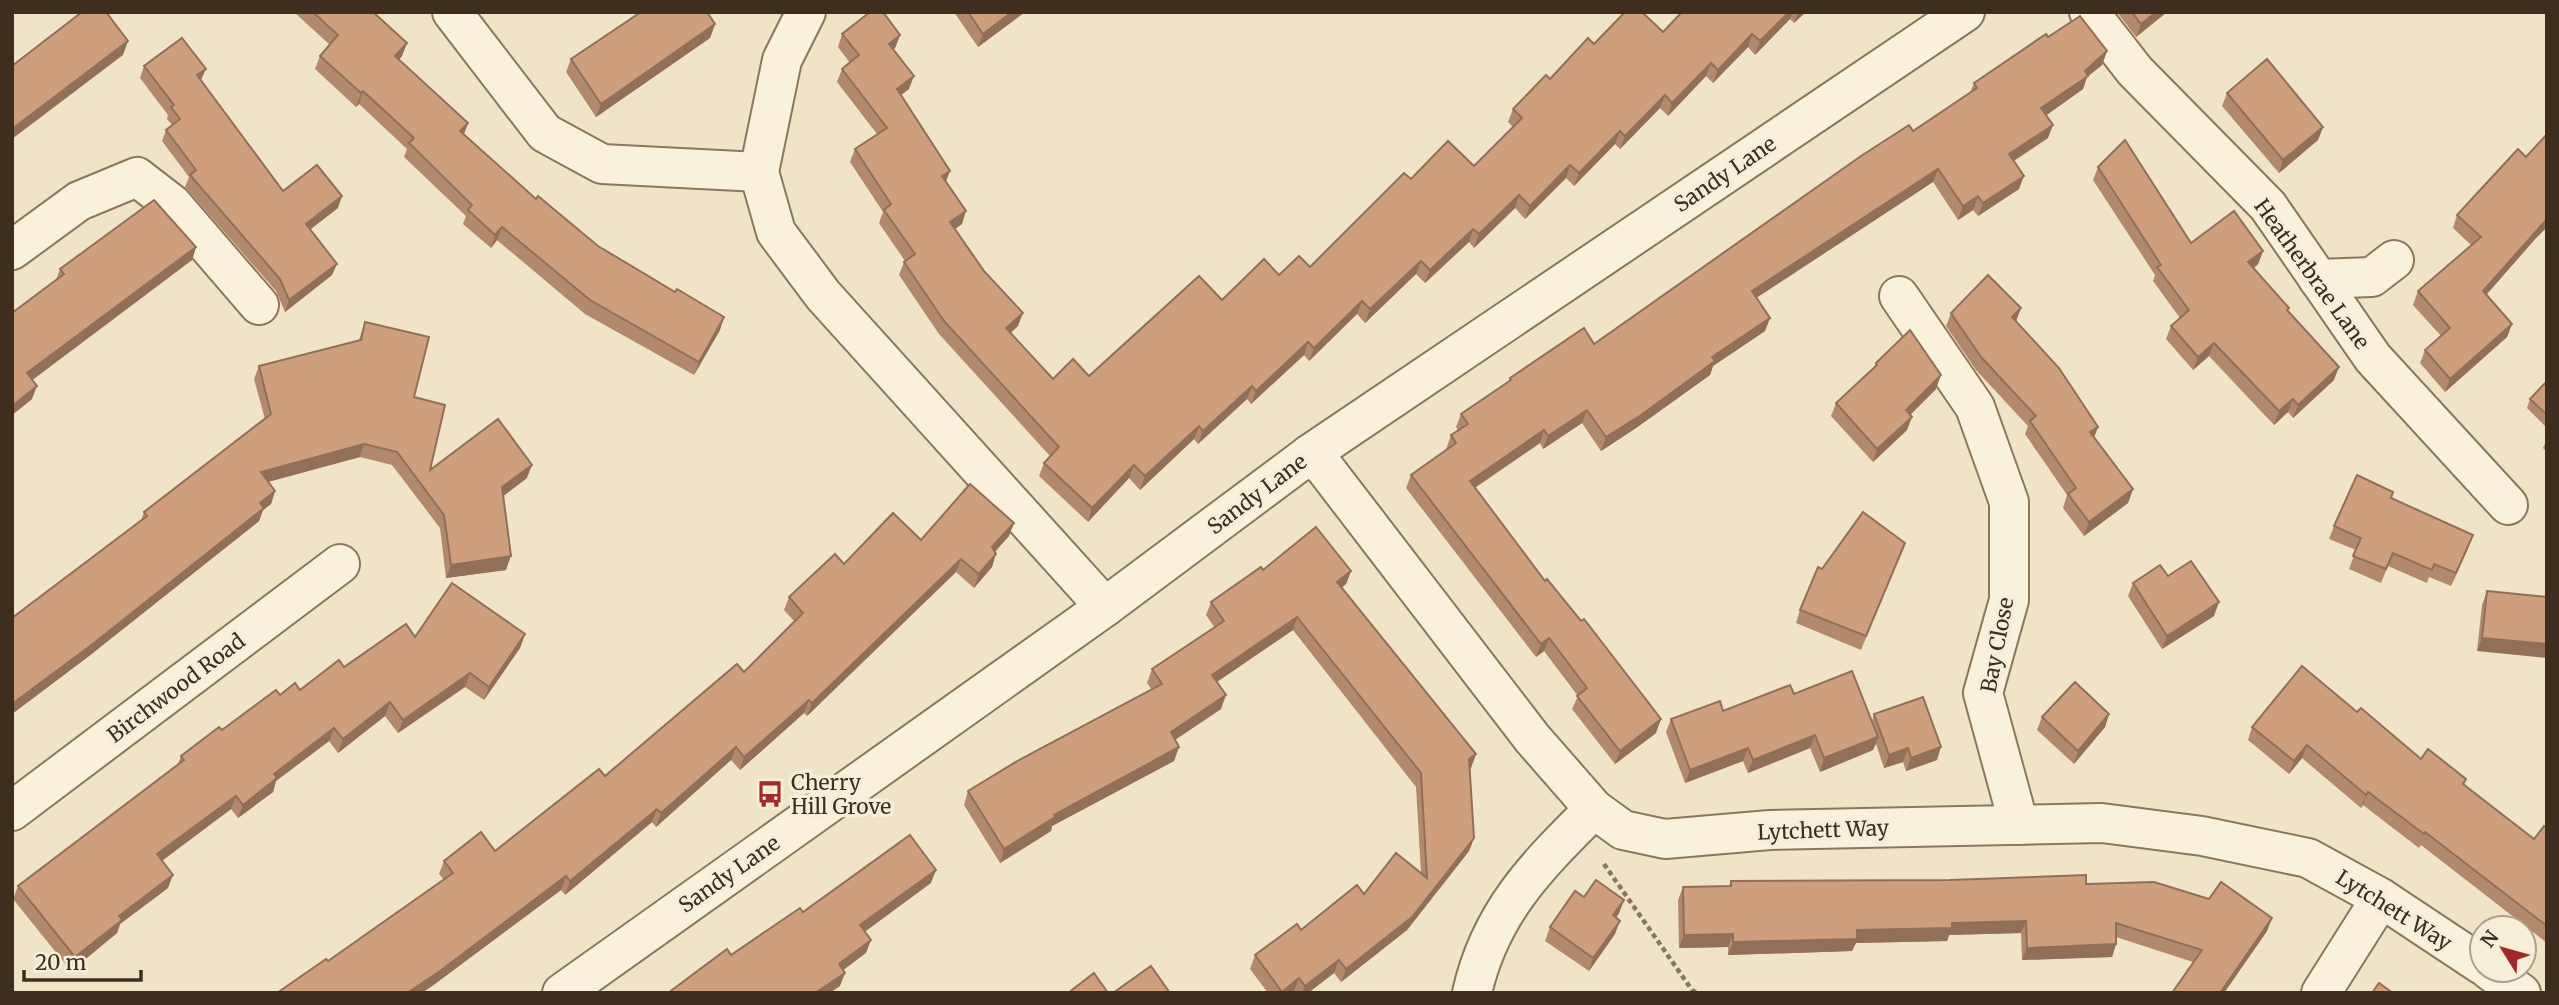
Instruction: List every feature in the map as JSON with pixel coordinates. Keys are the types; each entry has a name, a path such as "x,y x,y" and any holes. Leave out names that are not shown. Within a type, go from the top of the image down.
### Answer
{"street":[{"path":"452,12 545,133 602,164 759,172"},
{"path":"806,12 782,60 759,172 776,232 823,295 1105,607"},
{"name":"Sandy Lane","path":"562,993 1105,607 1310,454 1965,12"},
{"name":"Heatherbrae Lane","path":"2089,12 2135,71 2268,206 2373,358 2508,505"},
{"path":"12,250 79,201 137,177 172,204 259,305"},
{"path":"2318,279 2372,277 2394,260"},
{"name":"Bay Close","path":"1899,296 1975,407 2009,502 2009,600 1983,692 2018,825"},
{"name":"Lytchett Way","path":"1310,454 1324,467 1532,738 1594,809 1623,830 1665,839 1770,830 2102,823 2202,836 2308,858 2381,898 2468,956"},
{"name":"Birchwood Road","path":"12,811 340,564"},
{"path":"1472,993 1480,957 1494,926 1534,872 1594,809"},
{"path":"2321,993 2381,898"}],"path":[{"path":"1594,809 1605,869 1692,990 1698,993"}],"building":[{"path":"82,12 106,12 128,41 12,129 12,66"},
{"path":"313,12 373,12 407,43 395,56 468,123 460,131 536,199 538,196 598,246 675,292 677,289 724,317 699,362 590,300 502,227 495,235 468,210 472,205 409,143 414,138 320,56 338,35"},
{"path":"641,12 707,12 715,24 601,104 571,59"},
{"path":"870,12 883,12 900,35 889,44 914,76 897,89 950,171 942,176 966,211 950,222 984,271 1023,313 1006,328 1053,379 1073,359 1089,376 1199,276 1222,300 1264,259 1279,275 1299,256 1310,267 1404,173 1411,179 1448,141 1474,166 1522,118 1513,109 1546,75 1550,79 1588,38 1594,44 1625,12 1642,12 1663,32 1682,12 1789,12 1760,41 1752,34 1718,70 1711,63 1672,103 1665,95 1625,136 1620,131 1579,173 1570,165 1530,206 1519,195 1479,234 1473,229 1430,270 1421,261 1370,309 1362,301 1314,348 1308,342 1256,391 1252,386 1203,431 1199,426 1145,476 1134,465 1092,508 1044,463 1059,447 944,321 904,262 915,254 884,210 891,204 855,149 887,128 842,69 859,55 842,34"},
{"path":"968,12 1012,12 983,34"},
{"path":"2132,12 2156,12 2141,24"},
{"path":"2080,16 2107,51 2085,71 2088,76 2041,108 2053,125 2009,154 2024,176 1983,203 1978,196 1963,206 1938,169 1752,291 1770,318 1712,357 1715,361 1641,415 1606,437 1587,410 1548,436 1544,430 1470,481 1545,581 1547,579 1581,621 1584,619 1661,719 1620,751 1577,696 1587,688 1549,638 1541,644 1411,475 1456,443 1451,435 1468,424 1461,414 1511,380 1510,378 1584,328 1594,344 1861,156 1909,125 1913,131 1977,88 1974,83 2046,34 2048,37"},
{"path":"182,38 206,69 197,75 283,191 317,165 342,196 306,224 337,264 289,300 280,279 190,175 196,170 166,130 180,119 171,107 174,105 144,66"},
{"path":"2267,59 2323,127 2283,160 2227,93"},
{"path":"2547,134 2547,219 2483,291 2512,324 2450,379 2425,350 2450,328 2418,291 2481,237 2457,215 2518,149 2526,157"},
{"path":"2125,140 2191,243 2234,211 2263,251 2248,262 2339,367 2298,405 2293,399 2279,411 2214,343 2198,357 2171,326 2189,310 2157,267 2161,265 2098,167"},
{"path":"154,200 196,247 27,373 37,386 12,406 12,313 64,274 60,269"},
{"path":"1988,275 2021,308 2012,317 2059,368 2098,427 2090,432 2133,489 2089,522 2068,494 2076,488 2030,421 2036,416 1981,357 1951,313"},
{"path":"365,322 429,337 414,397 445,405 430,470 498,419 532,465 502,487 511,556 451,565 444,515 397,452 364,444 261,472 275,491 260,503 264,508 94,643 12,704 12,618 147,516 144,512 271,414 259,366 361,340"},
{"path":"1910,330 1941,375 1906,410 1912,417 1877,449 1836,403"},
{"path":"2547,381 2547,415 2530,399"},
{"path":"2357,475 2393,492 2391,498 2473,535 2456,573 2434,564 2432,570 2393,553 2386,569 2353,556 2361,538 2334,526"},
{"path":"970,484 1014,523 992,547 996,554 979,574 961,559 812,703 809,700 744,757 736,747 661,813 657,809 570,881 566,876 407,993 277,993 326,959 328,961 453,873 444,861 481,832 495,851 599,769 605,776 737,664 744,672 803,613 789,597 835,554 844,564 893,513 921,540"},
{"path":"1863,512 1905,543 1866,636 1800,610 1818,567 1822,569"},
{"path":"1316,527 1351,571 1337,582 1476,754 1469,759 1474,838 1412,917 1346,969 1339,960 1305,986 1299,978 1282,992 1255,955 1297,924 1301,930 1357,885 1364,894 1396,853 1427,878 1421,773 1297,617 1212,675 1226,695 1171,732 1179,747 1054,815 1055,817 1004,849 968,791 1019,760 1162,684 1152,669 1224,621 1211,602 1261,567 1263,570"},
{"path":"2191,561 2219,602 2167,636 2133,583 2160,565 2168,576"},
{"path":"452,583 525,634 489,687 470,673 403,720 390,702 343,739 334,728 274,774 277,778 243,805 236,796 157,854 173,875 119,916 122,920 75,957 18,886 184,760 181,756 219,727 222,730 276,690 280,695 295,683 300,690 339,660 344,667 406,624 415,637"},
{"path":"2487,591 2547,597 2547,644 2482,638"},
{"path":"2302,666 2357,712 2361,708 2421,759 2428,749 2466,779 2463,784 2534,839 2544,826 2547,828 2547,926 2538,919 2538,914 2531,914 2425,832 2424,834 2368,792 2366,795 2307,745 2294,761 2252,727"},
{"path":"1852,671 1878,737 1824,758 1815,735 1753,760 1748,748 1690,770 1671,719 1720,701 1723,711 1790,685 1794,694"},
{"path":"2075,682 2109,714 2078,751 2042,717"},
{"path":"1923,697 1941,747 1911,758 1908,748 1889,755 1874,714"},
{"path":"910,835 936,870 860,925 871,940 839,964 845,973 815,993 668,993 727,949 731,955 800,908 803,912"},
{"path":"2086,875 2086,884 2154,882 2209,899 2221,882 2272,918 2220,993 2172,993 2202,950 2116,923 2116,944 2027,948 2026,921 1952,923 1952,928 1857,930 1857,939 1733,942 1733,934 1684,935 1683,887 1731,886 1731,881 1950,880"},
{"path":"1596,880 1624,900 1613,915 1620,921 1593,958 1550,927 1575,891 1584,897"},
{"path":"1151,966 1170,993 1113,993"},
{"path":"1094,973 1108,993 1068,993"},
{"path":"2379,983 2393,993 2372,993"}],"place":[{"name":"Cherry Hill Grove","path":"770,794"}]}
